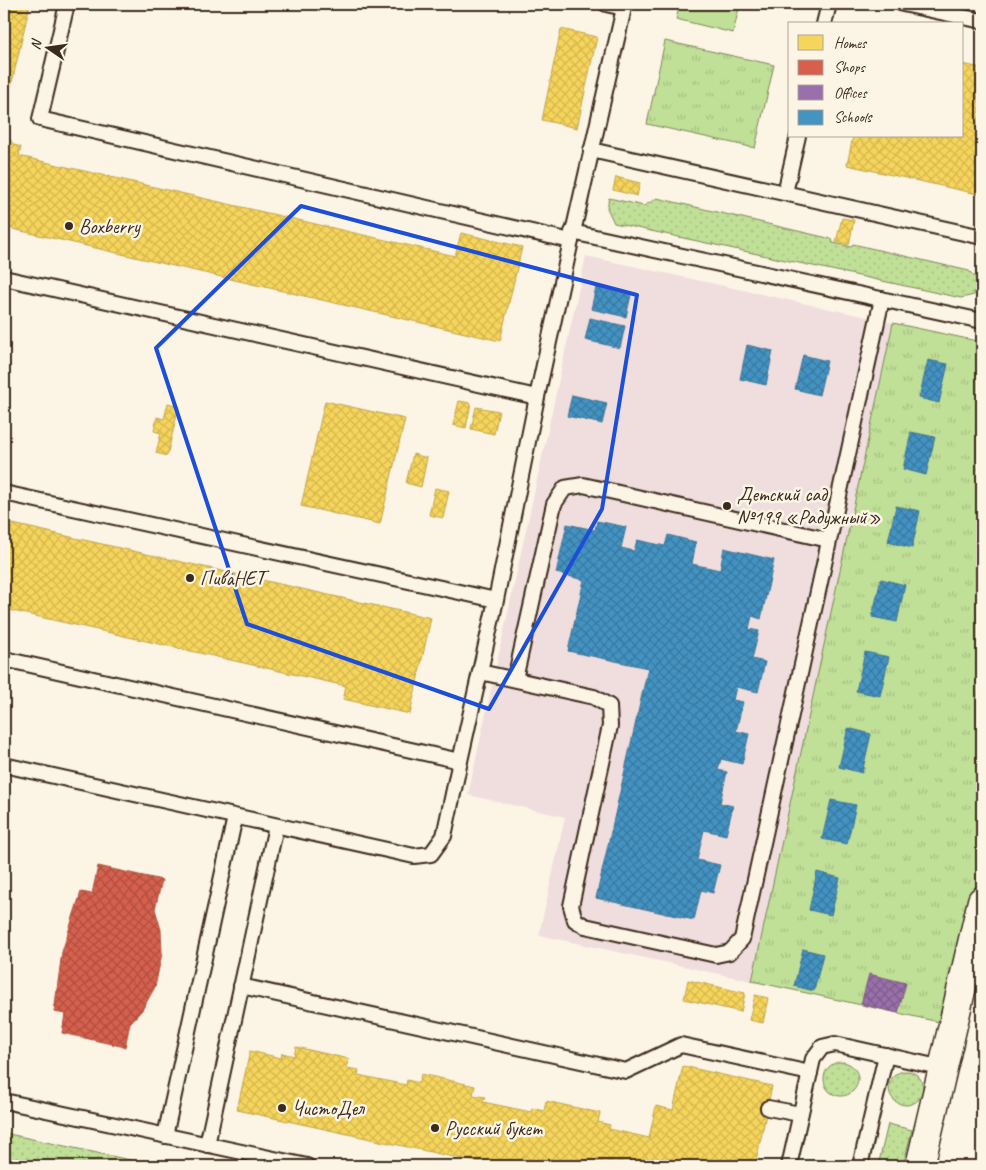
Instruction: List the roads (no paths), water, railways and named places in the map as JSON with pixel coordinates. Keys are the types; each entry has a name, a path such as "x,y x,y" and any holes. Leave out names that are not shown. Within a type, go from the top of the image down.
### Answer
{"street":[{"path":"920,1166 982,901"}],"lane":[{"path":"66,4 40,119 571,236 882,299 982,322"},
{"path":"4,765 414,856 431,854 444,836 496,600 571,236 625,6 606,4"},
{"path":"824,22 829,4"},
{"path":"903,4 982,21"},
{"path":"785,193 798,138"},
{"path":"591,150 982,237"},
{"path":"4,278 537,396"},
{"path":"480,672 594,697 609,706 610,726 571,906 575,920 585,926 716,955 730,952 742,939 882,299"},
{"path":"515,679 554,504 565,488 583,485 829,540"},
{"path":"4,493 496,600"},
{"path":"4,659 460,762"},
{"path":"165,1136 235,817"},
{"path":"207,1145 276,826"},
{"path":"241,986 626,1071 682,1045 810,1073"},
{"path":"789,1166 813,1059 822,1047 835,1044 943,1068"},
{"path":"860,1166 886,1055"},
{"path":"4,1101 307,1166"},
{"path":"768,1108 800,1114"}],"place":[{"name":"Boxberry","path":"69,226"},
{"name":"Детский сад №199 «Радужный»","path":"727,506"},
{"name":"ПиваНЕТ","path":"190,578"},
{"name":"ЧистоДел","path":"282,1108"},
{"name":"Русский букет","path":"435,1128"}]}
